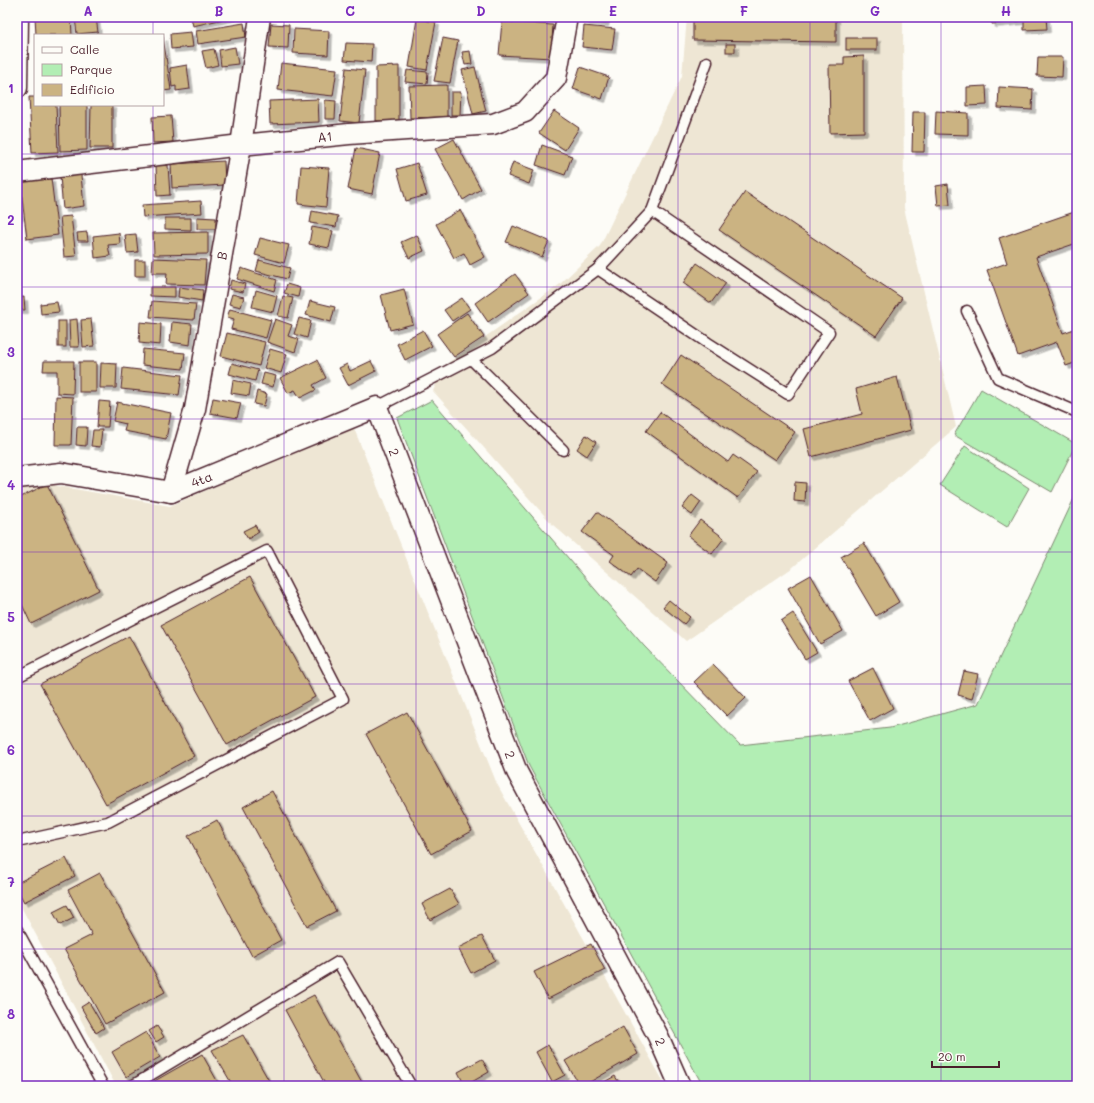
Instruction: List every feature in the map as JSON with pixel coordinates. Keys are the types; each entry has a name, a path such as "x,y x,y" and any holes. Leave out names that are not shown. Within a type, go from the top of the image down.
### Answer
{"street":[{"path":"17,88 18,17"},
{"name":"B","path":"171,492 195,409 241,145 260,17"},
{"name":"A1","path":"17,172 241,145 349,134 493,124 525,112 556,78 567,17"},
{"name":"4ta","path":"171,492 376,407"},
{"name":"2","path":"376,407 517,772 658,1036 680,1086"},
{"path":"17,478 62,473 171,492"}],"lane":[{"path":"376,407 492,348 598,269 652,211 706,62"},
{"path":"598,269 708,343 788,394 829,332 652,211"},
{"path":"967,311 998,378 1077,412"},
{"path":"471,359 563,450"},
{"path":"17,677 266,551 343,699 108,822 17,842"},
{"path":"17,930 103,1086"},
{"path":"132,1086 338,962 411,1086"}],"shaded area":[{"path":"687,17 903,17 904,208 956,427 792,568 686,641 553,525 433,391 445,365 559,285 600,246 682,76"},
{"path":"353,426 497,784 666,1086 116,1086 17,899 17,489 47,484 170,506"}],"green space":[{"path":"981,389 1076,444 1052,492 954,435"},
{"path":"432,400 644,646 740,745 890,728 978,704 1077,492 1077,1086 703,1086 529,766 397,418"},
{"path":"965,446 1029,488 1007,527 940,485"}],"building":[{"path":"35,17 71,17 72,34 36,34"},
{"path":"96,17 98,32 77,34 75,18"},
{"path":"191,17 233,17 193,26"},
{"path":"585,17 606,17 605,23 585,21"},
{"path":"693,17 836,17 836,42 693,40"},
{"path":"991,17 1020,17 1020,21 992,24"},
{"path":"1024,17 1046,17 1047,29 1024,30"},
{"path":"417,19 436,22 427,70 409,67"},
{"path":"502,21 553,25 551,58 499,55"},
{"path":"244,23 246,37 198,44 196,31"},
{"path":"271,24 289,25 288,48 269,47"},
{"path":"584,26 615,29 612,50 582,47"},
{"path":"294,29 329,31 328,55 293,53"},
{"path":"191,32 193,47 171,49 170,34"},
{"path":"443,38 458,41 450,83 434,81"},
{"path":"846,38 877,38 877,50 846,50"},
{"path":"1077,41 1077,62 1076,62"},
{"path":"346,43 372,44 371,62 344,60"},
{"path":"164,44 171,90 164,91"},
{"path":"726,44 735,44 735,52 726,52"},
{"path":"235,47 238,64 221,66 219,50"},
{"path":"214,49 218,65 206,68 202,51"},
{"path":"470,51 472,64 465,65 462,52"},
{"path":"864,56 864,132 830,133 829,65 844,65 844,57"},
{"path":"1038,57 1063,57 1062,77 1037,76"},
{"path":"281,63 337,69 333,96 278,90"},
{"path":"187,65 190,89 176,91 176,86 172,87 170,68"},
{"path":"399,66 399,121 376,121 376,67"},
{"path":"475,67 486,111 473,114 462,70"},
{"path":"580,67 609,77 602,99 573,89"},
{"path":"346,68 365,70 359,123 340,121"},
{"path":"407,70 428,72 427,84 405,82"},
{"path":"447,85 447,117 410,118 409,86"},
{"path":"986,86 987,105 967,106 967,87"},
{"path":"999,87 1033,89 1032,110 998,108"},
{"path":"451,92 461,92 460,115 451,115"},
{"path":"29,97 34,97 34,106 56,106 58,152 32,153"},
{"path":"318,99 319,122 270,124 269,101"},
{"path":"325,100 336,101 335,119 325,119"},
{"path":"59,106 87,106 87,150 60,151"},
{"path":"91,106 112,106 112,148 90,148"},
{"path":"554,111 579,128 565,150 539,133"},
{"path":"936,111 968,113 968,135 935,134"},
{"path":"913,112 925,112 924,152 912,152"},
{"path":"171,116 173,142 153,143 152,117"},
{"path":"454,139 481,189 463,200 435,149"},
{"path":"542,145 572,156 565,175 536,165"},
{"path":"356,148 380,153 372,194 348,189"},
{"path":"224,161 225,185 172,188 171,164"},
{"path":"513,162 534,170 529,184 508,176"},
{"path":"417,163 427,195 406,201 397,169"},
{"path":"156,165 168,165 170,195 157,196"},
{"path":"301,166 329,168 326,207 298,204"},
{"path":"81,175 84,206 63,209 60,177"},
{"path":"51,178 58,235 27,239 20,182"},
{"path":"948,184 950,205 938,206 936,186"},
{"path":"745,192 902,298 876,336 719,230"},
{"path":"17,200 20,217 17,217"},
{"path":"201,201 202,213 143,217 142,205"},
{"path":"460,210 485,257 470,265 464,253 454,258 436,224"},
{"path":"312,211 338,216 336,227 310,223"},
{"path":"1077,211 1077,243 1036,257 1063,333 1077,328 1077,362 1066,366 1057,342 1018,356 987,270 1007,263 999,238"},
{"path":"71,216 76,256 64,257 60,217"},
{"path":"197,217 216,218 216,229 197,229"},
{"path":"165,218 191,218 191,230 165,229"},
{"path":"513,226 549,241 542,257 506,242"},
{"path":"312,227 333,231 329,248 309,244"},
{"path":"87,232 88,241 78,241 77,233"},
{"path":"208,232 208,254 154,255 153,233"},
{"path":"119,233 120,244 108,245 110,256 95,258 93,236"},
{"path":"136,234 138,252 127,253 125,235"},
{"path":"417,235 424,251 409,258 401,242"},
{"path":"260,238 289,245 284,263 255,255"},
{"path":"153,258 206,260 204,285 166,284 167,273 152,273"},
{"path":"135,260 145,260 145,276 135,276"},
{"path":"259,260 290,268 287,279 256,271"},
{"path":"697,263 726,283 711,303 683,283"},
{"path":"241,268 277,280 274,291 237,279"},
{"path":"515,274 529,293 488,322 475,303"},
{"path":"231,280 245,284 243,292 229,289"},
{"path":"287,284 300,288 298,297 284,293"},
{"path":"150,287 175,287 175,297 150,296"},
{"path":"179,287 203,290 202,301 178,297"},
{"path":"404,289 413,324 390,330 381,295"},
{"path":"256,290 277,296 273,312 252,307"},
{"path":"232,294 244,297 241,307 229,304"},
{"path":"283,296 293,298 288,318 278,316"},
{"path":"24,297 25,310 17,310 17,298"},
{"path":"462,298 470,309 452,321 444,310"},
{"path":"152,301 196,304 194,320 150,317"},
{"path":"310,301 335,307 331,322 306,315"},
{"path":"57,302 59,312 41,314 40,304"},
{"path":"230,309 271,320 266,338 231,329 234,319 227,317"},
{"path":"467,313 484,337 454,357 437,334"},
{"path":"299,318 311,321 307,338 294,334"},
{"path":"77,319 79,347 70,347 69,320"},
{"path":"91,319 94,346 83,347 81,320"},
{"path":"275,319 292,325 288,336 299,339 295,352 267,342"},
{"path":"58,321 66,321 66,347 58,347"},
{"path":"140,322 161,324 160,345 139,343"},
{"path":"172,322 192,324 190,345 170,342"},
{"path":"423,330 432,346 405,360 397,344"},
{"path":"227,333 265,342 259,366 221,356"},
{"path":"143,349 185,353 183,369 142,365"},
{"path":"270,349 287,354 281,373 264,368"},
{"path":"681,355 795,432 775,460 662,384"},
{"path":"317,360 326,378 313,385 316,390 300,398 295,390 288,393 280,378"},
{"path":"44,361 74,361 73,394 57,393 57,371 43,371"},
{"path":"371,361 376,371 348,385 339,368 347,364 350,371"},
{"path":"79,362 96,362 96,392 79,392"},
{"path":"101,363 117,364 116,388 100,388"},
{"path":"232,363 258,370 255,381 229,374"},
{"path":"123,368 182,375 179,395 121,389"},
{"path":"264,373 276,376 273,387 261,384"},
{"path":"897,377 911,430 811,457 804,429 862,414 856,389"},
{"path":"233,380 251,384 249,396 231,393"},
{"path":"257,391 267,394 264,406 254,404"},
{"path":"56,396 73,397 71,445 55,445"},
{"path":"213,398 241,403 237,418 210,413"},
{"path":"99,401 110,402 108,427 97,427"},
{"path":"117,402 171,413 166,439 124,431 126,424 113,421"},
{"path":"660,412 728,462 733,455 757,472 738,498 646,431"},
{"path":"77,427 87,427 86,446 76,445"},
{"path":"93,430 102,430 100,447 91,446"},
{"path":"586,435 596,442 587,456 577,449"},
{"path":"795,482 806,483 805,502 794,501"},
{"path":"47,484 99,590 31,624 17,594 17,499"},
{"path":"692,495 701,502 692,515 682,508"},
{"path":"597,512 668,563 655,582 637,569 631,577 610,561 614,555 582,532"},
{"path":"700,520 724,538 712,554 688,536"},
{"path":"255,525 259,532 248,539 243,531"},
{"path":"864,543 899,602 876,616 841,557"},
{"path":"811,575 843,631 820,644 788,588"},
{"path":"250,577 315,697 227,745 161,625"},
{"path":"669,600 690,617 684,624 663,607"},
{"path":"793,613 817,652 805,659 781,621"},
{"path":"129,636 194,756 106,804 40,684"},
{"path":"713,664 746,698 727,716 694,682"},
{"path":"873,668 893,708 870,721 848,681"},
{"path":"964,671 978,674 972,699 958,695"},
{"path":"407,712 472,831 431,854 366,734"},
{"path":"272,791 336,911 307,926 243,807"},
{"path":"217,820 281,940 252,956 188,836"},
{"path":"66,858 75,876 24,902 17,889 17,883"},
{"path":"100,873 165,992 105,1024 64,949 92,935 68,890"},
{"path":"450,889 459,904 430,920 422,904"},
{"path":"67,905 74,918 60,925 53,912"},
{"path":"482,936 495,960 471,973 458,948"},
{"path":"591,944 605,970 548,999 534,972"},
{"path":"314,995 364,1086 326,1086 285,1010"},
{"path":"89,1002 104,1028 96,1033 81,1007"},
{"path":"157,1026 164,1037 156,1042 149,1031"},
{"path":"623,1027 638,1054 583,1086 580,1086 565,1061"},
{"path":"146,1032 160,1057 126,1077 112,1052"},
{"path":"243,1035 272,1086 233,1086 212,1050"},
{"path":"548,1045 565,1075 552,1082 536,1052"},
{"path":"202,1054 220,1086 146,1086 165,1075"},
{"path":"482,1059 489,1072 465,1086 458,1072"},
{"path":"615,1076 621,1086 597,1086"}]}
